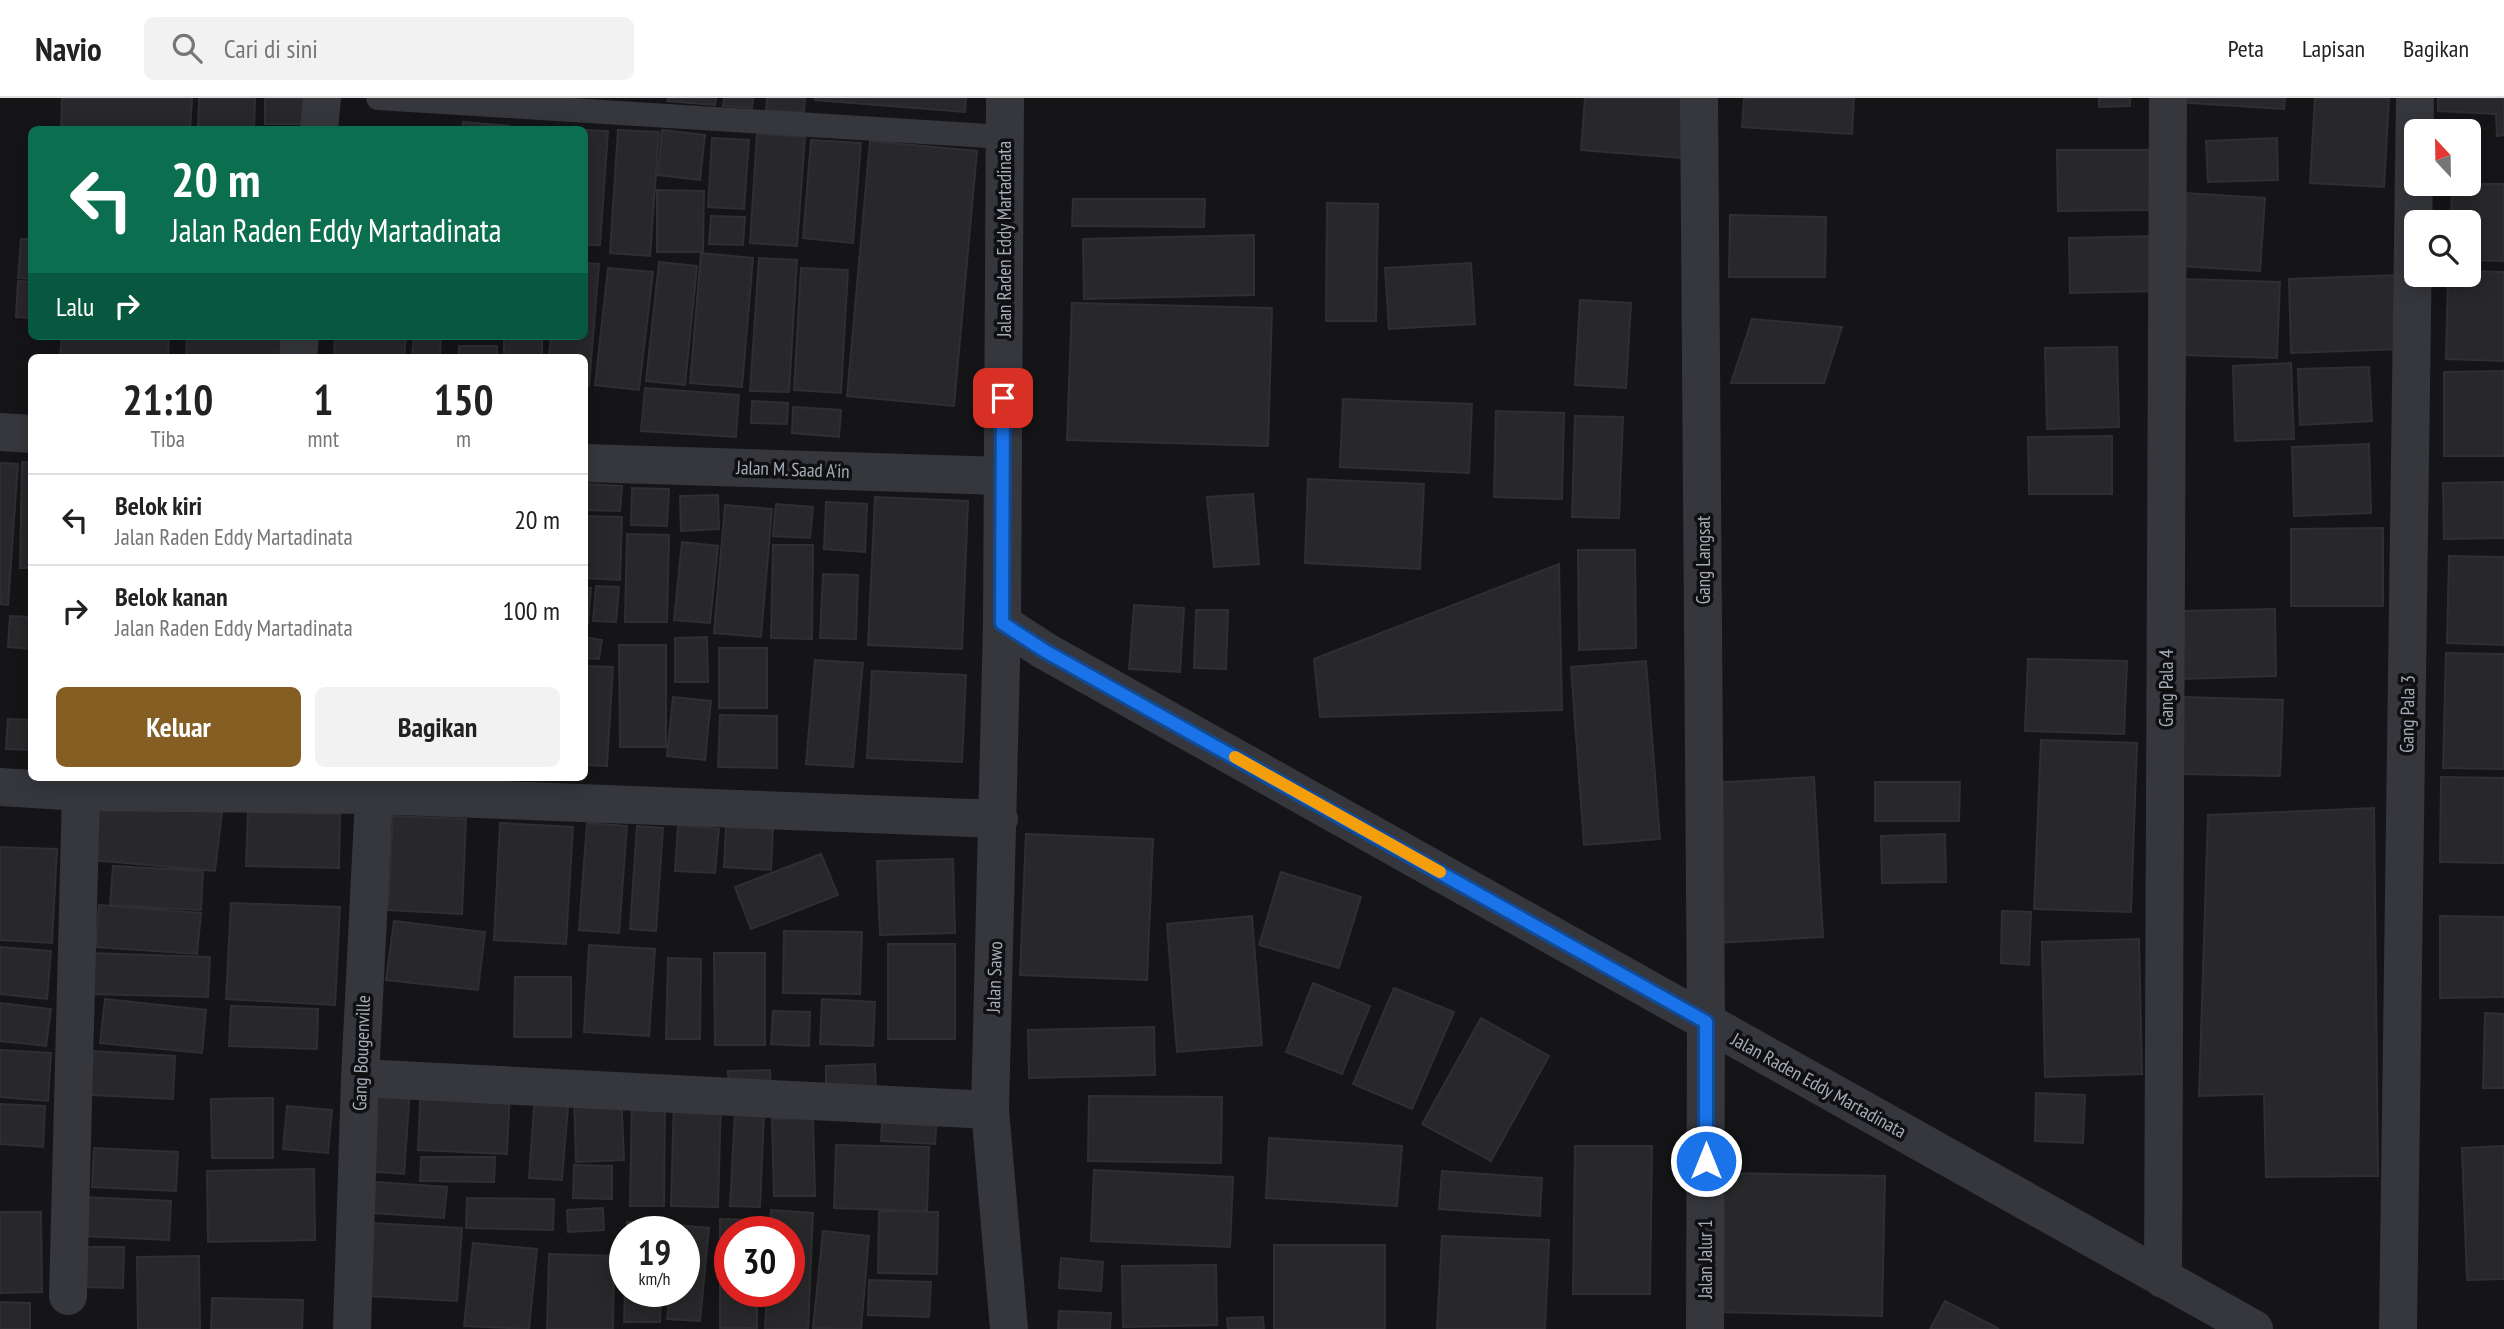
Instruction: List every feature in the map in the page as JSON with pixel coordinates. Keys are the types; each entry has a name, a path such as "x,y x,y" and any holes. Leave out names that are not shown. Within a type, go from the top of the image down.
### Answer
{"street":[{"path":"319,126 322,98"},
{"name":"Jalan Raden Eddy Martadinata","path":"1005,98 1002,623 1045,651 2254,1329"},
{"name":"Gang Langsat","path":"1699,98 1706,1022"},
{"name":"Gang Pala 4","path":"2163,1279 2168,98"},
{"name":"Gang Pala 3","path":"2398,1329 2416,98"},
{"path":"0,432 28,434"},
{"name":"Jalan M. Saad A'in","path":"588,463 1002,476"},
{"name":"Jalan Sawo","path":"1002,623 990,1110 1009,1329"},
{"path":"0,787 82,792 374,786 999,819"},
{"name":"Gang Bougenville","path":"352,1329 360,1078 374,786"},
{"path":"68,1296 82,792"},
{"name":"Jalan Jalur 1","path":"1705,1329 1706,1022"},
{"path":"360,1078 990,1110"}],"lane":[{"path":"378,98 1005,137"}],"building":[{"path":"62,98 192,98 190,126 61,126"},
{"path":"199,98 255,98 254,126 198,126"},
{"path":"265,98 312,98 312,124 265,124"},
{"path":"668,98 716,98 715,105 667,101"},
{"path":"724,98 753,98 752,108 723,106"},
{"path":"767,98 805,98 804,112 766,111"},
{"path":"815,98 966,98 965,112"},
{"path":"1585,98 1686,98 1682,158 1581,150"},
{"path":"1744,98 1854,98 1852,134 1742,127"},
{"path":"2099,98 2130,98 2130,106 2099,107"},
{"path":"2175,98 2285,98 2284,109 2175,102"},
{"path":"2315,98 2389,98 2384,187 2310,183"},
{"path":"2438,98 2504,98 2504,135 2497,136 2496,114 2438,111"},
{"path":"463,122 509,126 462,126"},
{"path":"588,130 608,131 600,245 588,245"},
{"path":"618,130 659,132 650,256 610,253"},
{"path":"662,130 705,135 700,180 658,175"},
{"path":"757,134 805,137 797,246 750,243"},
{"path":"712,138 749,140 744,209 708,207"},
{"path":"2277,138 2278,180 2208,182 2206,141"},
{"path":"811,140 861,143 853,243 803,238"},
{"path":"870,141 977,151 954,406 847,396"},
{"path":"2057,150 2152,150 2152,210 2058,211"},
{"path":"2482,184 2504,184 2504,261 2481,260 2481,210 2451,210 2452,196 2482,196"},
{"path":"657,190 704,191 703,252 657,252"},
{"path":"2184,193 2265,198 2260,271 2179,266"},
{"path":"1073,199 1205,199 1204,227 1072,226"},
{"path":"1327,203 1378,204 1376,321 1326,321"},
{"path":"1730,215 1826,217 1825,277 1729,277"},
{"path":"711,216 745,217 743,245 709,244"},
{"path":"1254,235 1254,295 1084,299 1083,239"},
{"path":"2158,236 2159,291 2070,293 2069,238"},
{"path":"21,239 28,239 28,279 18,278"},
{"path":"701,253 753,258 742,387 690,383"},
{"path":"759,258 797,260 789,392 750,391"},
{"path":"659,262 697,266 685,385 646,381"},
{"path":"588,263 599,264 589,386 588,354 549,354 551,340 588,340"},
{"path":"1471,263 1475,324 1389,329 1385,268"},
{"path":"608,268 653,272 639,390 595,385"},
{"path":"801,268 848,270 841,393 794,390"},
{"path":"2481,271 2504,272 2504,361 2446,359 2448,287 2481,287"},
{"path":"2398,275 2401,349 2291,353 2289,279"},
{"path":"2182,279 2280,282 2277,358 2180,355"},
{"path":"18,281 28,282 28,318 16,317"},
{"path":"1580,300 1631,303 1626,388 1575,385"},
{"path":"1072,303 1272,308 1268,446 1067,440"},
{"path":"1752,319 1842,327 1824,383 1731,383"},
{"path":"62,340 169,340 168,354 60,354"},
{"path":"187,340 282,340 281,354 186,354"},
{"path":"335,340 406,340 404,354 334,354"},
{"path":"414,340 441,340 440,354 412,354"},
{"path":"504,340 542,340 542,354 504,354"},
{"path":"459,346 497,346 497,354 459,354"},
{"path":"2117,347 2119,427 2047,429 2045,348"},
{"path":"2291,363 2294,439 2235,441 2233,366"},
{"path":"2369,367 2372,421 2300,425 2298,369"},
{"path":"2504,371 2504,456 2444,456 2444,372"},
{"path":"645,388 739,395 736,437 641,431"},
{"path":"1343,399 1472,404 1469,473 1340,467"},
{"path":"752,401 788,403 787,424 751,423"},
{"path":"793,407 841,410 839,437 792,433"},
{"path":"1496,411 1564,413 1562,499 1494,497"},
{"path":"1575,416 1623,417 1619,518 1572,517"},
{"path":"2112,436 2112,494 2029,494 2028,437"},
{"path":"2369,444 2371,513 2294,516 2292,447"},
{"path":"22,462 28,463 28,568 20,568"},
{"path":"0,463 18,464 8,605 0,604"},
{"path":"1308,479 1424,484 1420,569 1305,563"},
{"path":"2504,482 2504,538 2444,539 2443,483"},
{"path":"588,484 622,486 620,511 588,510"},
{"path":"632,488 669,489 667,526 631,525"},
{"path":"1253,494 1259,564 1214,567 1207,497"},
{"path":"718,495 719,529 681,531 680,496"},
{"path":"875,497 968,501 962,649 868,645"},
{"path":"826,502 867,504 865,552 824,549"},
{"path":"776,504 813,507 810,538 773,536"},
{"path":"725,505 772,509 761,637 714,633"},
{"path":"588,516 622,517 620,580 588,578"},
{"path":"2383,528 2383,606 2291,606 2291,529"},
{"path":"627,534 669,535 667,622 625,622"},
{"path":"682,542 718,546 710,623 674,620"},
{"path":"773,545 813,545 812,639 771,638"},
{"path":"1578,550 1635,550 1636,648 1579,650"},
{"path":"2449,556 2504,557 2504,645 2447,643"},
{"path":"1559,564 1562,710 1320,717 1314,659"},
{"path":"823,574 858,575 856,639 820,638"},
{"path":"596,586 619,587 616,622 593,621"},
{"path":"588,588 591,588 588,623"},
{"path":"1134,605 1184,608 1180,672 1129,669"},
{"path":"2275,609 2276,676 2181,679 2179,611"},
{"path":"1196,610 1228,610 1226,669 1194,668"},
{"path":"10,616 28,617 28,649 8,647"},
{"path":"707,637 708,682 675,682 675,638"},
{"path":"588,638 602,640 599,659 588,658"},
{"path":"619,645 666,645 666,747 620,747"},
{"path":"719,648 767,648 767,708 719,708"},
{"path":"2446,653 2504,654 2504,769 2443,768"},
{"path":"2028,659 2127,661 2124,734 2025,731"},
{"path":"815,660 863,663 853,767 806,764"},
{"path":"1646,661 1660,839 1584,845 1571,667"},
{"path":"588,666 613,667 607,766 588,765"},
{"path":"872,671 966,675 962,762 867,758"},
{"path":"673,697 711,701 705,760 667,756"},
{"path":"2184,697 2283,700 2280,776 2182,774"},
{"path":"720,715 777,716 777,768 718,767"},
{"path":"8,719 28,720 28,750 6,749"},
{"path":"2041,740 2137,743 2131,912 2034,909"},
{"path":"1814,777 1823,937 1717,943 1710,783"},
{"path":"2441,777 2504,778 2504,863 2440,862"},
{"path":"1875,782 1960,782 1959,821 1875,821"},
{"path":"100,801 222,812 215,871 93,860"},
{"path":"2374,808 2378,1176 2266,1177 2264,1094 2199,1096 2208,815"},
{"path":"248,812 340,814 339,868 246,866"},
{"path":"393,816 466,819 462,914 388,910"},
{"path":"500,823 573,827 566,944 494,940"},
{"path":"587,823 627,826 619,933 579,930"},
{"path":"678,825 719,829 715,873 675,871"},
{"path":"637,826 663,828 656,931 630,929"},
{"path":"726,827 773,829 771,870 724,867"},
{"path":"1026,834 1153,839 1147,980 1020,975"},
{"path":"1945,834 1946,882 1882,883 1881,836"},
{"path":"0,847 57,849 52,943 0,940"},
{"path":"821,854 838,895 751,929 735,887"},
{"path":"953,859 955,933 880,935 877,861"},
{"path":"113,866 203,871 201,910 110,905"},
{"path":"1281,872 1361,897 1339,968 1259,945"},
{"path":"231,903 340,907 335,1005 226,999"},
{"path":"99,905 201,913 197,954 96,947"},
{"path":"2002,911 2031,912 2029,965 2001,963"},
{"path":"1252,916 1262,1045 1177,1052 1167,924"},
{"path":"2440,916 2504,917 2504,997 2440,998"},
{"path":"394,921 485,932 478,990 386,980"},
{"path":"784,931 862,932 860,994 783,993"},
{"path":"2139,939 2142,1074 2045,1077 2042,942"},
{"path":"888,944 955,944 955,1039 888,1039"},
{"path":"589,945 655,949 649,1036 584,1032"},
{"path":"0,947 51,951 47,999 0,994"},
{"path":"89,953 210,957 208,997 88,994"},
{"path":"714,953 765,953 765,1045 715,1045"},
{"path":"668,958 701,959 700,1039 666,1039"},
{"path":"515,977 571,977 571,1037 514,1037"},
{"path":"1313,983 1370,1006 1342,1074 1286,1052"},
{"path":"1394,988 1454,1012 1412,1109 1353,1084"},
{"path":"105,999 206,1010 202,1053 100,1043"},
{"path":"822,999 875,1002 873,1046 820,1044"},
{"path":"0,1003 51,1009 46,1046 0,1041"},
{"path":"231,1006 318,1009 317,1049 229,1046"},
{"path":"773,1011 810,1012 809,1046 771,1044"},
{"path":"2485,1013 2504,1014 2504,1088 2483,1088"},
{"path":"1481,1018 1549,1056 1491,1161 1422,1124"},
{"path":"1154,1027 1155,1075 1029,1078 1028,1030"},
{"path":"0,1050 51,1053 48,1101 0,1097"},
{"path":"93,1051 175,1056 173,1099 91,1095"},
{"path":"875,1064 876,1097 826,1098 826,1066"},
{"path":"770,1070 771,1096 729,1097 728,1071"},
{"path":"421,1083 510,1088 507,1154 418,1150"},
{"path":"373,1087 410,1090 404,1174 366,1171"},
{"path":"621,1092 624,1160 576,1162 574,1095"},
{"path":"535,1093 569,1095 562,1180 529,1178"},
{"path":"2036,1093 2085,1095 2083,1143 2035,1141"},
{"path":"1089,1096 1222,1097 1221,1163 1088,1161"},
{"path":"632,1097 665,1097 664,1206 630,1206"},
{"path":"273,1098 273,1158 212,1158 211,1099"},
{"path":"674,1098 721,1099 718,1207 671,1206"},
{"path":"0,1104 45,1106 43,1147 0,1144"},
{"path":"287,1106 332,1110 328,1153 283,1149"},
{"path":"883,1109 937,1112 935,1144 881,1141"},
{"path":"735,1112 764,1114 760,1207 730,1206"},
{"path":"813,1118 815,1196 774,1196 772,1119"},
{"path":"1269,1138 1402,1146 1397,1206 1266,1198"},
{"path":"836,1145 929,1147 927,1211 834,1208"},
{"path":"1575,1146 1652,1146 1650,1294 1573,1294"},
{"path":"2504,1146 2504,1279 2467,1280 2462,1148"},
{"path":"94,1148 178,1152 176,1191 92,1187"},
{"path":"421,1157 495,1157 494,1182 420,1181"},
{"path":"574,1165 612,1166 612,1199 573,1198"},
{"path":"314,1169 315,1240 208,1242 207,1171"},
{"path":"1094,1170 1233,1177 1230,1247 1091,1241"},
{"path":"1442,1171 1542,1178 1540,1216 1439,1209"},
{"path":"1723,1173 1885,1176 1882,1316 1720,1312"},
{"path":"376,1182 447,1187 444,1218 373,1213"},
{"path":"83,1197 171,1201 169,1240 81,1236"},
{"path":"467,1198 554,1199 553,1230 466,1228"},
{"path":"603,1208 604,1230 568,1232 567,1210"},
{"path":"771,1210 813,1213 808,1329 765,1329 766,1307 805,1307 805,1216 771,1216"},
{"path":"879,1211 938,1212 937,1274 878,1273"},
{"path":"0,1212 41,1212 42,1292 0,1293"},
{"path":"372,1223 462,1228 457,1301 368,1296"},
{"path":"700,1227 709,1228 700,1321 667,1319 668,1307 700,1307"},
{"path":"823,1231 869,1236 861,1329 813,1328"},
{"path":"1442,1236 1549,1240 1545,1329 1437,1329"},
{"path":"473,1243 537,1249 529,1329 464,1326"},
{"path":"1274,1245 1385,1245 1385,1329 1274,1329"},
{"path":"81,1247 124,1247 123,1288 80,1287"},
{"path":"549,1254 609,1256 609,1307 613,1307 613,1329 547,1329"},
{"path":"199,1256 200,1329 138,1329 137,1257"},
{"path":"1061,1258 1103,1262 1101,1291 1059,1288"},
{"path":"1216,1265 1217,1325 1123,1327 1122,1266"},
{"path":"869,1280 931,1282 929,1317 868,1315"},
{"path":"212,1298 303,1300 302,1329 211,1329"},
{"path":"1945,1301 1999,1329 1930,1329"},
{"path":"0,1302 30,1303 30,1329 0,1329"},
{"path":"624,1307 660,1307 660,1322 624,1322"},
{"path":"720,1307 757,1307 757,1328 720,1328"},
{"path":"1059,1311 1111,1313 1110,1329 1058,1329"},
{"path":"1263,1317 1264,1329 1228,1329 1227,1318"}],"slow traffic":[{"path":"1235,757 1440,872"}],"route":[{"path":"1003,398 1002,623 1045,651 1706,1022 1706,1161"}]}
